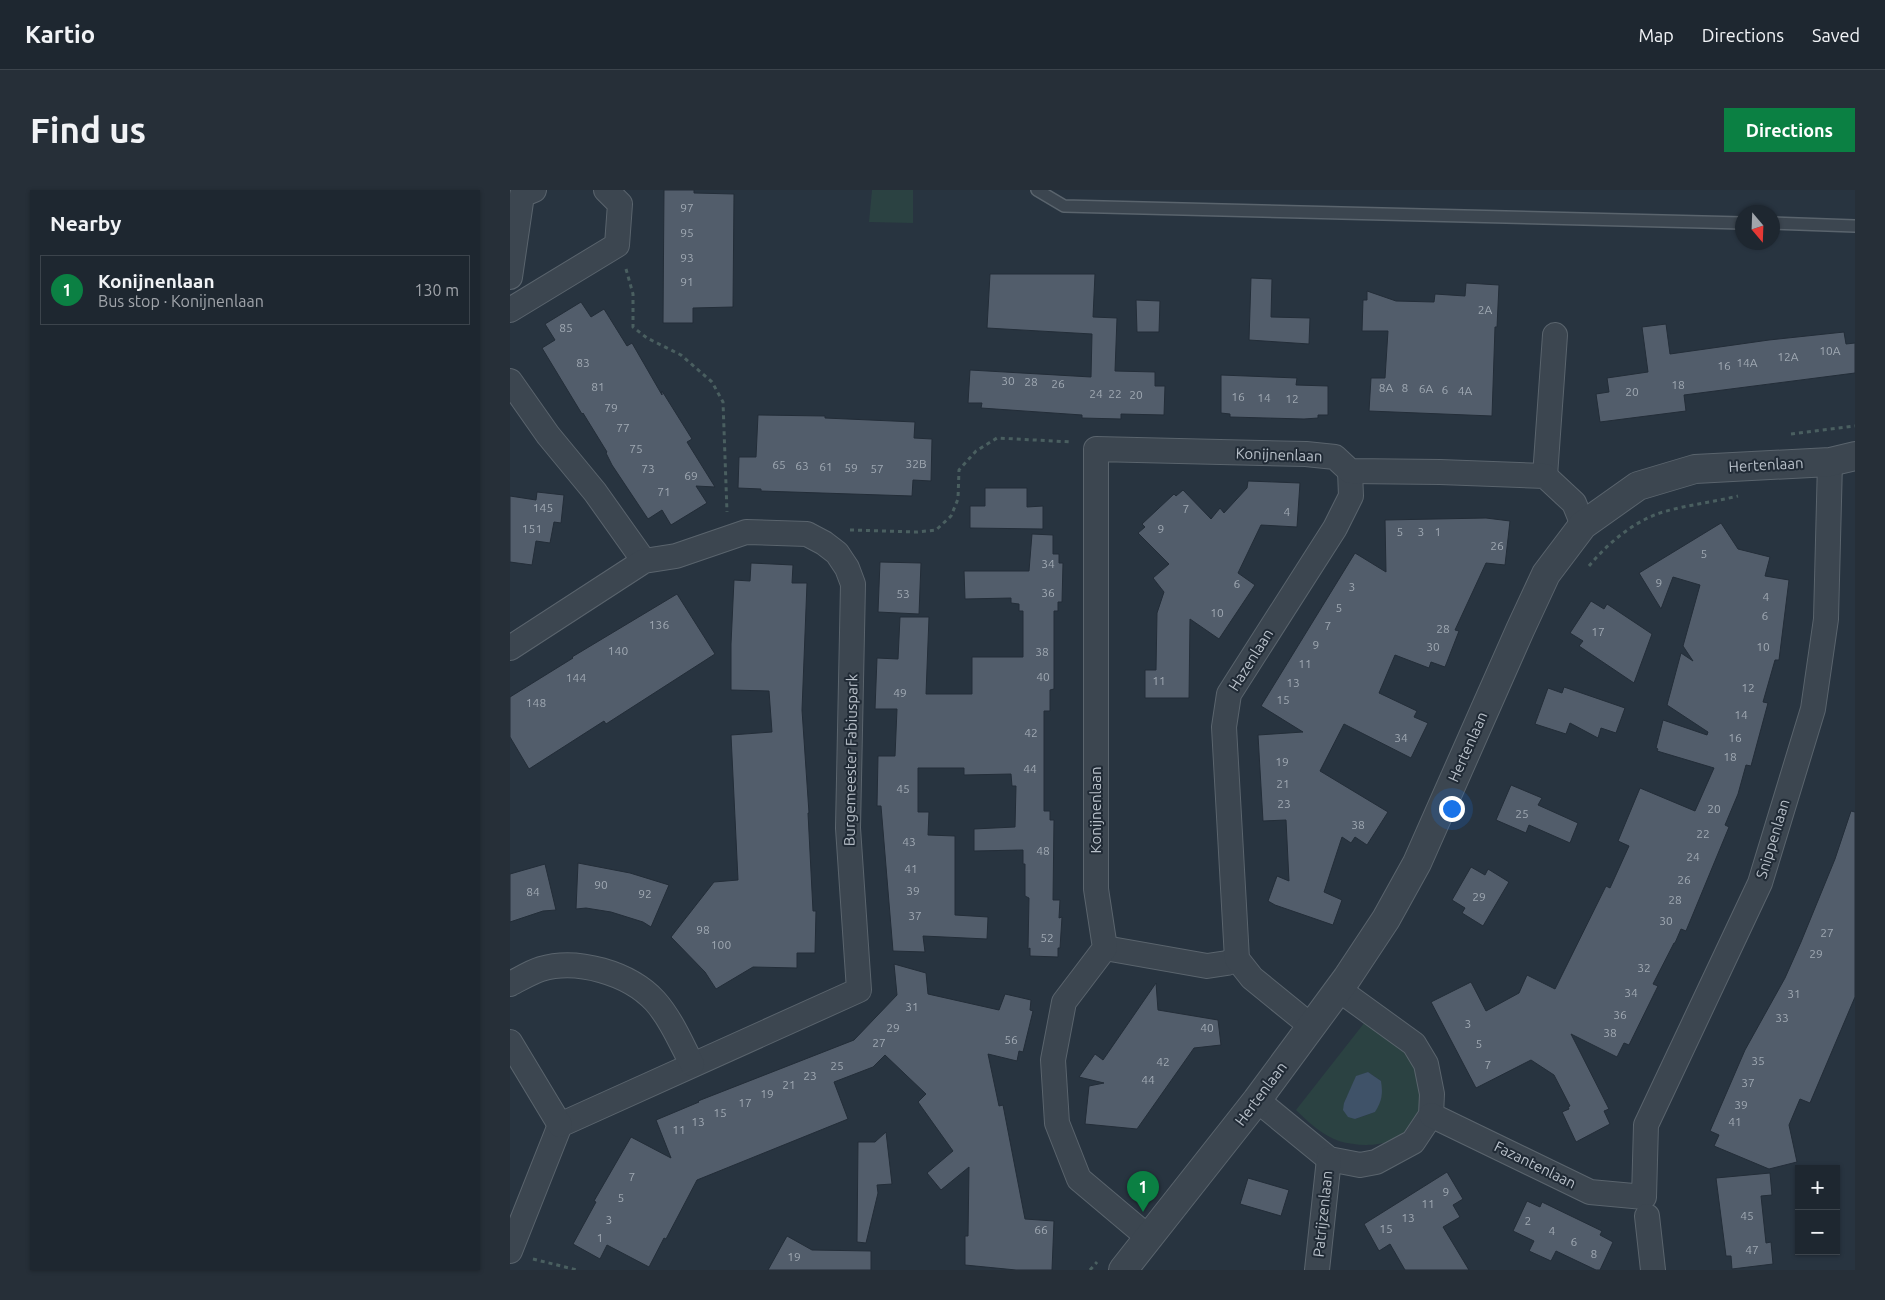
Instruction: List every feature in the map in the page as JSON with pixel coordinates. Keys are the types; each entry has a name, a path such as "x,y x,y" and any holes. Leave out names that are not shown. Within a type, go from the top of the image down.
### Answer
{"street":[{"path":"510,276 522,195 534,190"},
{"path":"510,310 617,245 620,204 606,190"},
{"path":"1545,476 1555,335"},
{"path":"510,381 548,435 595,492 644,561"},
{"name":"Konijnenlaan","path":"1105,948 1096,889 1096,449 1306,454 1335,458 1350,471"},
{"name":"Hertenlaan","path":"1122,1270 1257,1100 1338,989 1386,919 1417,863 1546,574 1584,526 1638,486 1695,469 1843,459"},
{"name":"Snippenlaan","path":"1653,1270 1646,1206 1646,1125 1760,883 1813,708 1826,619 1843,459"},
{"path":"1350,471 1545,476 1574,503 1584,526"},
{"name":"Hazenlaan","path":"1237,959 1224,727 1229,694 1335,528 1351,496 1350,471"},
{"name":"Burgemeester Fabiuspark","path":"510,648 644,561 676,556 746,532 807,534 837,553 847,568 853,584 848,828 859,990 560,1124"},
{"path":"1149,1238 1080,1179 1057,1123 1053,1060 1064,1002 1105,948 1207,966 1227,963 1237,959 1252,978 1311,1026"},
{"path":"510,984 541,969 577,965 608,972 632,983 654,1001 672,1026 692,1064"},
{"path":"1338,989 1414,1044 1426,1064 1432,1094 1431,1115"},
{"path":"510,1042 560,1124 518,1254"},
{"name":"Patrijzenlaan","path":"1257,1100 1328,1158 1360,1165 1376,1162 1413,1142 1431,1115"},
{"name":"Fazantenlaan","path":"1431,1115 1590,1192 1646,1206"},
{"name":"Patrijzenlaan","path":"1317,1270 1328,1158"}],"lane":[{"path":"1037,190 1064,206 1735,223"},
{"path":"1780,224 1855,226"}],"path":[{"path":"610,249 627,271 633,294 633,327 647,338 682,355 712,382 723,402 728,538"},
{"path":"849,530 918,532 936,530 951,516 958,499 959,470 976,451 997,438 1074,442 1096,449"},
{"name":"Hertenlaan","path":"1586,569 1604,548 1637,525 1661,513 1742,495"},
{"path":"518,1254 577,1270"}],"green space":[{"path":"872,190 913,190 913,223 869,222"},
{"path":"1365,1022 1397,1046 1408,1057 1415,1065 1420,1079 1422,1095 1417,1120 1406,1133 1389,1142 1358,1145 1339,1141 1321,1132 1296,1110","holes":["1368,1072 1381,1081 1375,1112 1355,1119 1344,1103 1357,1076"]}],"water":[{"path":"1368,1072 1381,1081 1381,1101 1375,1112 1355,1119 1348,1117 1343,1110 1344,1103 1356,1076"}],"building":[{"path":"664,190 694,190 694,193 734,194 733,307 693,308 693,323 663,323"},
{"path":"990,274 1095,274 1093,317 1117,318 1115,371 1155,372 1155,386 1165,386 1164,415 1121,414 1121,419 1082,418 1082,415 981,408 982,403 968,403 970,370 1091,377 1092,334 987,328"},
{"path":"1251,278 1272,279 1271,317 1310,318 1309,344 1249,340"},
{"path":"1466,283 1499,285 1497,327 1495,327 1492,416 1369,411 1371,378 1385,378 1388,331 1362,331 1363,300 1367,300 1367,291 1396,301 1434,302 1435,294 1465,296"},
{"path":"1136,300 1160,301 1159,332 1137,332"},
{"path":"581,302 591,317 604,309 627,346 632,343 662,395 662,391 692,439 687,442 715,487 696,486 707,503 671,525 662,510 648,519 612,465 607,452 542,348 555,340 545,324"},
{"path":"1666,324 1670,354 1844,332 1846,344 1855,343 1855,373 1684,395 1686,411 1600,422 1596,394 1609,392 1607,378 1648,372 1642,327"},
{"path":"1221,375 1297,378 1296,385 1328,386 1328,415 1318,415 1318,418 1304,419 1230,417 1230,414 1221,413"},
{"path":"758,415 825,416 825,418 915,422 914,438 932,439 931,481 913,480 912,496 761,491 761,489 738,488 739,457 756,457"},
{"path":"1248,481 1300,483 1297,527 1261,525 1238,573 1255,585 1219,639 1190,619 1189,698 1145,698 1145,670 1156,670 1157,613 1164,592 1153,578 1169,564 1138,533 1145,527 1142,524 1174,494 1176,496 1183,490 1211,519 1220,508 1224,513 1247,488"},
{"path":"985,488 1027,488 1027,507 1043,506 1043,529 970,528 970,506 985,506"},
{"path":"537,492 564,495 561,523 554,522 550,543 536,541 532,565 510,562 510,496 536,500"},
{"path":"1486,518 1510,521 1505,565 1486,563 1455,630 1459,631 1445,667 1431,662 1429,668 1395,655 1379,693 1417,711 1414,717 1428,723 1411,758 1344,724 1320,771 1388,812 1367,845 1355,837 1351,843 1342,837 1324,892 1342,900 1333,925 1275,905 1268,901 1277,876 1289,881 1286,820 1263,821 1258,735 1303,732 1261,706 1355,553 1386,572 1385,520"},
{"path":"1721,523 1738,549 1770,557 1765,576 1789,580 1779,660 1775,660 1763,702 1768,703 1751,766 1746,765 1738,794 1725,825 1729,827 1686,931 1681,929 1653,984 1658,986 1629,1045 1624,1043 1617,1057 1571,1034 1609,1109 1604,1111 1610,1124 1576,1142 1562,1112 1569,1109 1568,1107 1570,1106 1554,1075 1531,1060 1476,1088 1431,1002 1471,982 1486,1011 1519,993 1527,975 1555,989 1606,886 1610,888 1629,846 1618,841 1640,788 1695,811 1714,768 1657,751 1658,749 1656,748 1663,720 1707,735 1708,732 1667,705 1681,653 1693,661 1683,646 1700,585 1673,577 1661,609 1639,573"},
{"path":"1032,534 1053,535 1053,554 1059,554 1059,563 1063,563 1062,602 1058,602 1058,611 1054,611 1054,689 1050,690 1050,711 1044,711 1044,811 1050,811 1050,820 1054,820 1053,900 1060,900 1059,918 1062,917 1058,957 1030,956 1030,948 1028,949 1029,898 1025,896 1023,850 974,851 974,829 1015,827 1016,786 1012,786 1011,774 964,775 964,768 918,768 918,812 929,812 928,835 955,836 955,915 988,917 987,939 923,936 925,952 893,951 881,806 877,806 878,756 895,756 897,709 875,709 877,658 898,659 900,617 929,617 926,694 972,694 972,657 1023,657 1023,611 1019,611 1019,604 1011,603 1011,598 965,599 964,571 1029,571"},
{"path":"880,562 921,563 919,614 878,612"},
{"path":"751,563 793,565 792,583 807,583 802,710 813,911 816,911 815,953 797,953 797,968 753,967 716,989 705,972 671,937 714,882 738,880 731,735 772,732 769,691 731,690 734,580 750,581"},
{"path":"677,594 715,654 606,724 604,721 529,769 510,737 510,697"},
{"path":"1591,601 1604,609 1607,604 1652,634 1634,683 1579,646 1583,641 1570,633"},
{"path":"1564,687 1625,708 1616,733 1601,728 1598,738 1570,723 1566,734 1535,724 1548,688 1562,693"},
{"path":"1511,785 1542,798 1538,805 1578,823 1570,843 1529,825 1526,833 1496,820"},
{"path":"1851,811 1855,812 1855,997 1810,1103 1800,1099 1789,1125 1797,1162 1769,1169 1714,1146 1719,1135 1710,1131 1745,1050 1785,978 1801,942 1835,859"},
{"path":"578,863 630,873 669,885 651,927 643,922 611,912 586,908 576,909"},
{"path":"545,864 556,910 543,911 510,922 510,874"},
{"path":"1471,867 1485,875 1488,869 1509,882 1483,926 1462,913 1465,908 1452,900"},
{"path":"894,964 926,973 928,994 999,1010 1005,994 1031,1000 1030,1010 1033,1011 1023,1052 1019,1051 1017,1061 988,1054 999,1106 1003,1105 1025,1219 1054,1221 1052,1270 1016,1270 965,1265 965,1236 968,1236 969,1167 941,1190 927,1173 953,1151 918,1102 926,1094 885,1055 873,1067 834,1082 848,1119 697,1180 649,1267 607,1245 600,1259 573,1244 596,1202 594,1201 631,1137 671,1158 656,1120 698,1101 854,1040 897,995"},
{"path":"1156,983 1158,1010 1218,1020 1221,1045 1194,1048 1137,1129 1085,1124 1089,1086 1104,1083 1079,1077 1095,1054 1103,1060"},
{"path":"886,1132 892,1184 877,1185 878,1193 866,1243 857,1242 858,1142 875,1142"},
{"path":"1447,1172 1463,1199 1453,1205 1460,1217 1443,1227 1469,1270 1405,1270 1390,1244 1379,1251 1364,1224"},
{"path":"1770,1173 1772,1195 1761,1196 1766,1243 1771,1242 1773,1264 1732,1269 1731,1256 1726,1256 1716,1178"},
{"path":"1248,1178 1289,1190 1281,1216 1240,1204"},
{"path":"1527,1201 1540,1207 1542,1202 1602,1231 1600,1235 1613,1242 1600,1270 1596,1270 1556,1251 1551,1261 1529,1251 1534,1241 1513,1231"},
{"path":"787,1236 812,1250 871,1251 871,1270 768,1270"}],"place":[{"name":"Konijnenlaan","path":"1143,1212"}]}
